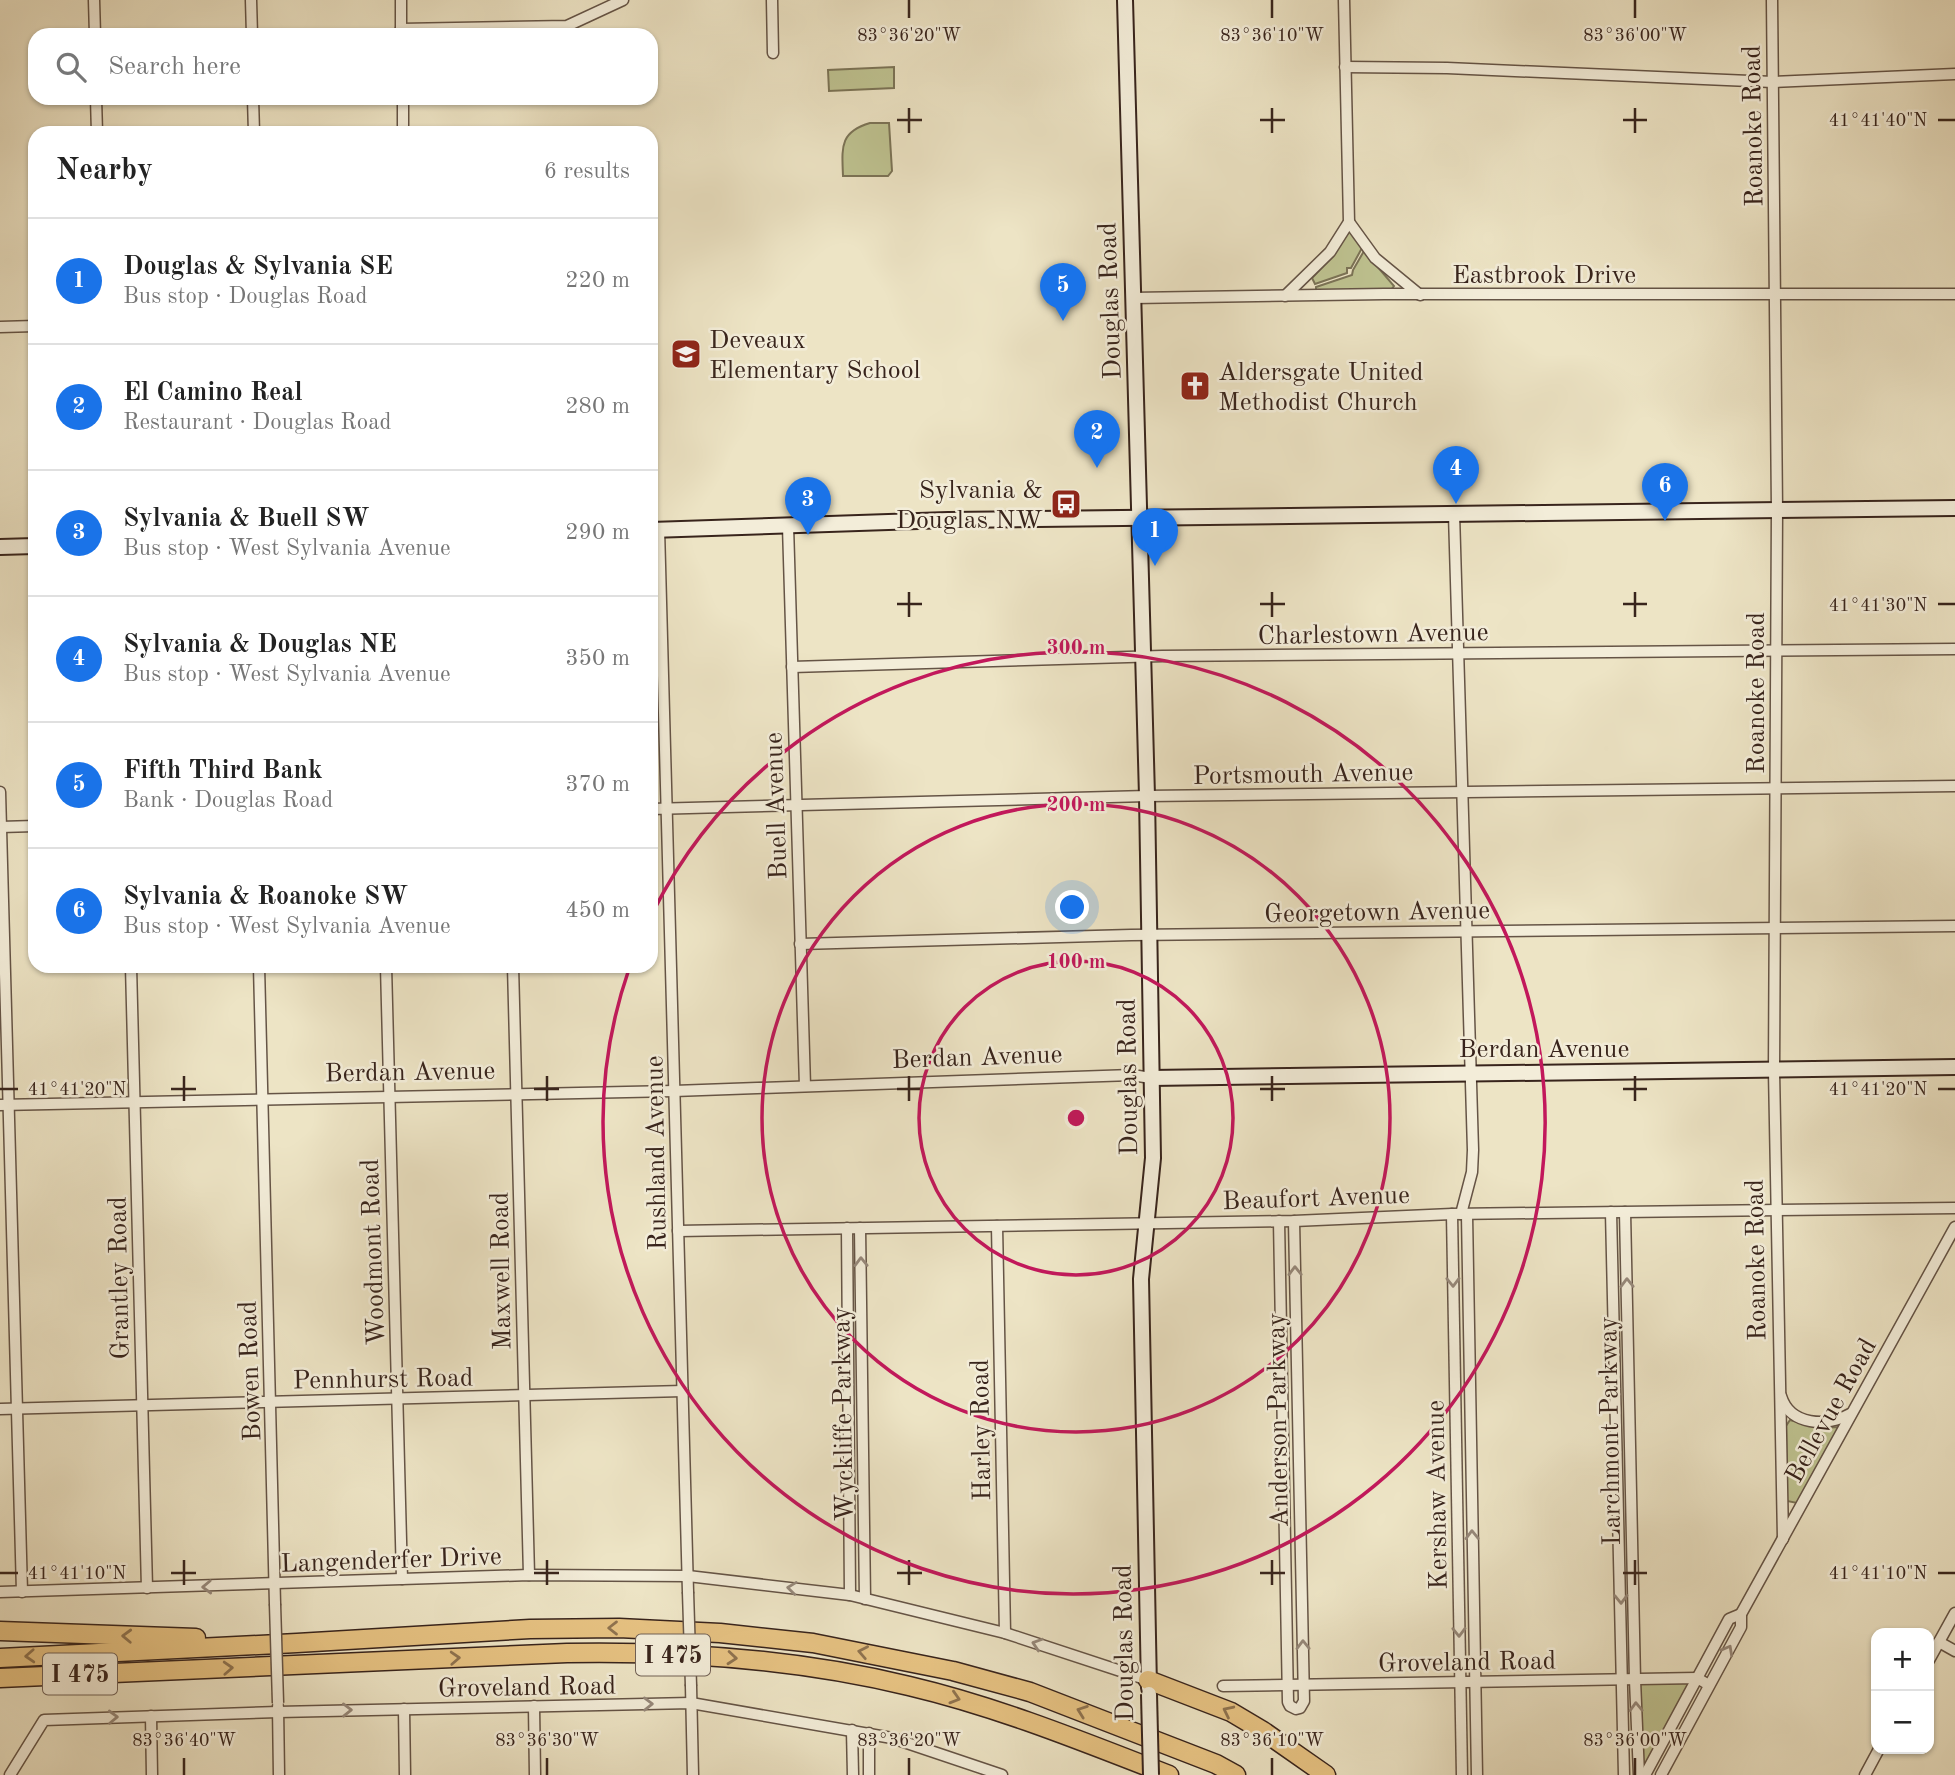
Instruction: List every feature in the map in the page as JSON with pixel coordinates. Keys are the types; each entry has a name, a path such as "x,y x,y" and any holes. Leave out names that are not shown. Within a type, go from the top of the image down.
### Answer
{"highway":[{"path":"0,1631 208,1639 420,1628 489,1631"},
{"name":"I 475","path":"0,1658 574,1628 676,1629 768,1637 861,1651 953,1671 1030,1692 1181,1750 1236,1775"},
{"name":"I 475","path":"0,1678 621,1652 761,1661 896,1683 950,1697 1067,1735 1169,1775"},
{"path":"0,1685 160,1671"},
{"path":"1149,1687 1231,1712 1326,1775"}],"street":[{"path":"94,0 95,28"},
{"path":"251,0 252,28"},
{"path":"401,0 401,28"},
{"path":"512,28 567,26 623,0"},
{"path":"772,0 773,53"},
{"name":"Douglas Road","path":"1125,0 1152,1078 1153,1165 1141,1296 1150,1775"},
{"path":"1285,296 1330,252 1349,222 1344,0"},
{"name":"Roanoke Road","path":"1772,0 1777,510 1774,1071 1783,1539"},
{"path":"1345,67 1447,68 1773,82 1955,74"},
{"path":"96,105 97,126"},
{"path":"253,105 254,126"},
{"path":"402,105 403,126"},
{"path":"1349,222 1375,258 1420,295"},
{"name":"Eastbrook Drive","path":"1133,298 1955,295"},
{"path":"0,327 28,327"},
{"path":"658,529 947,520 1955,508"},
{"name":"Kershaw Avenue","path":"1454,514 1472,1172 1460,1214 1459,1683 1462,1775"},
{"name":"Buell Avenue","path":"788,526 805,1086"},
{"path":"0,547 28,546"},
{"name":"Rushland Avenue","path":"658,599 667,808 692,1775"},
{"name":"Charlestown Avenue","path":"792,667 1143,657 1955,649"},
{"name":"Portsmouth Avenue","path":"658,809 1147,796 1955,786"},
{"path":"0,793 4,1105 22,1592"},
{"path":"0,827 28,826"},
{"name":"Georgetown Avenue","path":"800,944 1149,935 1955,926"},
{"name":"Grantley Road","path":"131,973 146,1588"},
{"name":"Bowen Road","path":"259,973 279,1775"},
{"name":"Woodmont Road","path":"386,973 402,1579"},
{"name":"Maxwell Road","path":"513,973 529,1575"},
{"name":"Berdan Avenue","path":"4,1105 674,1091 1132,1076 1152,1078 1955,1067"},
{"name":"Beaufort Avenue","path":"678,1231 1294,1221 1460,1214 1955,1208"},
{"name":"Larchmont Parkway","path":"1611,1212 1624,1775"},
{"name":"Larchmont Parkway","path":"1625,1212 1639,1775"},
{"name":"Kershaw Avenue","path":"1460,1214 1477,1775"},
{"name":"Anderson Parkway","path":"1279,1221 1288,1685"},
{"name":"Anderson Parkway","path":"1294,1221 1304,1684"},
{"name":"Harley Road","path":"997,1226 1005,1633"},
{"name":"Bellevue Road","path":"1661,1775 1741,1627 1741,1614 1955,1227"},
{"name":"Wyckliffe Parkway","path":"847,1228 850,1595"},
{"name":"Wyckliffe Parkway","path":"860,1228 865,1599"},
{"path":"1778,1386 1782,1401 1789,1410 1807,1422 1830,1423 1852,1414"},
{"name":"Pennhurst Road","path":"0,1409 682,1391"},
{"name":"Langenderfer Drive","path":"0,1592 529,1575 688,1576 850,1595 1005,1633 1149,1687"},
{"path":"1934,1651 1955,1613"},
{"name":"Bellevue Road","path":"1646,1775 1729,1619 1741,1614"},
{"path":"1939,1642 1955,1651"},
{"path":"1697,1678 1709,1685"},
{"name":"Groveland Road","path":"1223,1686 1697,1678"},
{"path":"1288,1685 1288,1702 1296,1709 1300,1708 1304,1700 1304,1684"},
{"name":"Groveland Road","path":"10,1775 44,1720 278,1707 404,1709 691,1703 869,1732 1002,1775"},
{"path":"534,1706 535,1775"},
{"path":"404,1709 405,1775"},
{"path":"151,1716 152,1775"},
{"path":"852,1730 853,1775"},
{"path":"869,1732 869,1775"},
{"path":"1864,1775 1876,1754"}],"green space":[{"path":"894,67 894,88 829,91 828,70"},
{"path":"870,123 889,123 892,171 888,176 843,176 843,149 848,136"},
{"path":"1349,230 1362,248 1351,268 1347,268 1347,273 1315,284 1312,278 1333,256"},
{"path":"1364,251 1394,286 1391,290 1316,290 1316,287 1352,275"},
{"path":"1790,1420 1818,1428 1840,1427 1797,1503 1787,1501 1786,1426"},
{"path":"1693,1680 1645,1766 1642,1763 1638,1683"}],"place":[{"name":"Fifth Third Bank","path":"1063,321"},
{"name":"Deveaux Elementary School","path":"686,354"},
{"name":"Aldersgate United Methodist Church","path":"1195,386"},
{"name":"El Camino Real","path":"1097,468"},
{"name":"Sylvania & Douglas NW","path":"1066,504"},
{"name":"Sylvania & Douglas NE","path":"1456,504"},
{"name":"Sylvania & Roanoke SW","path":"1665,521"},
{"name":"Sylvania & Buell SW","path":"808,535"},
{"name":"Douglas & Sylvania SE","path":"1155,566"}]}
